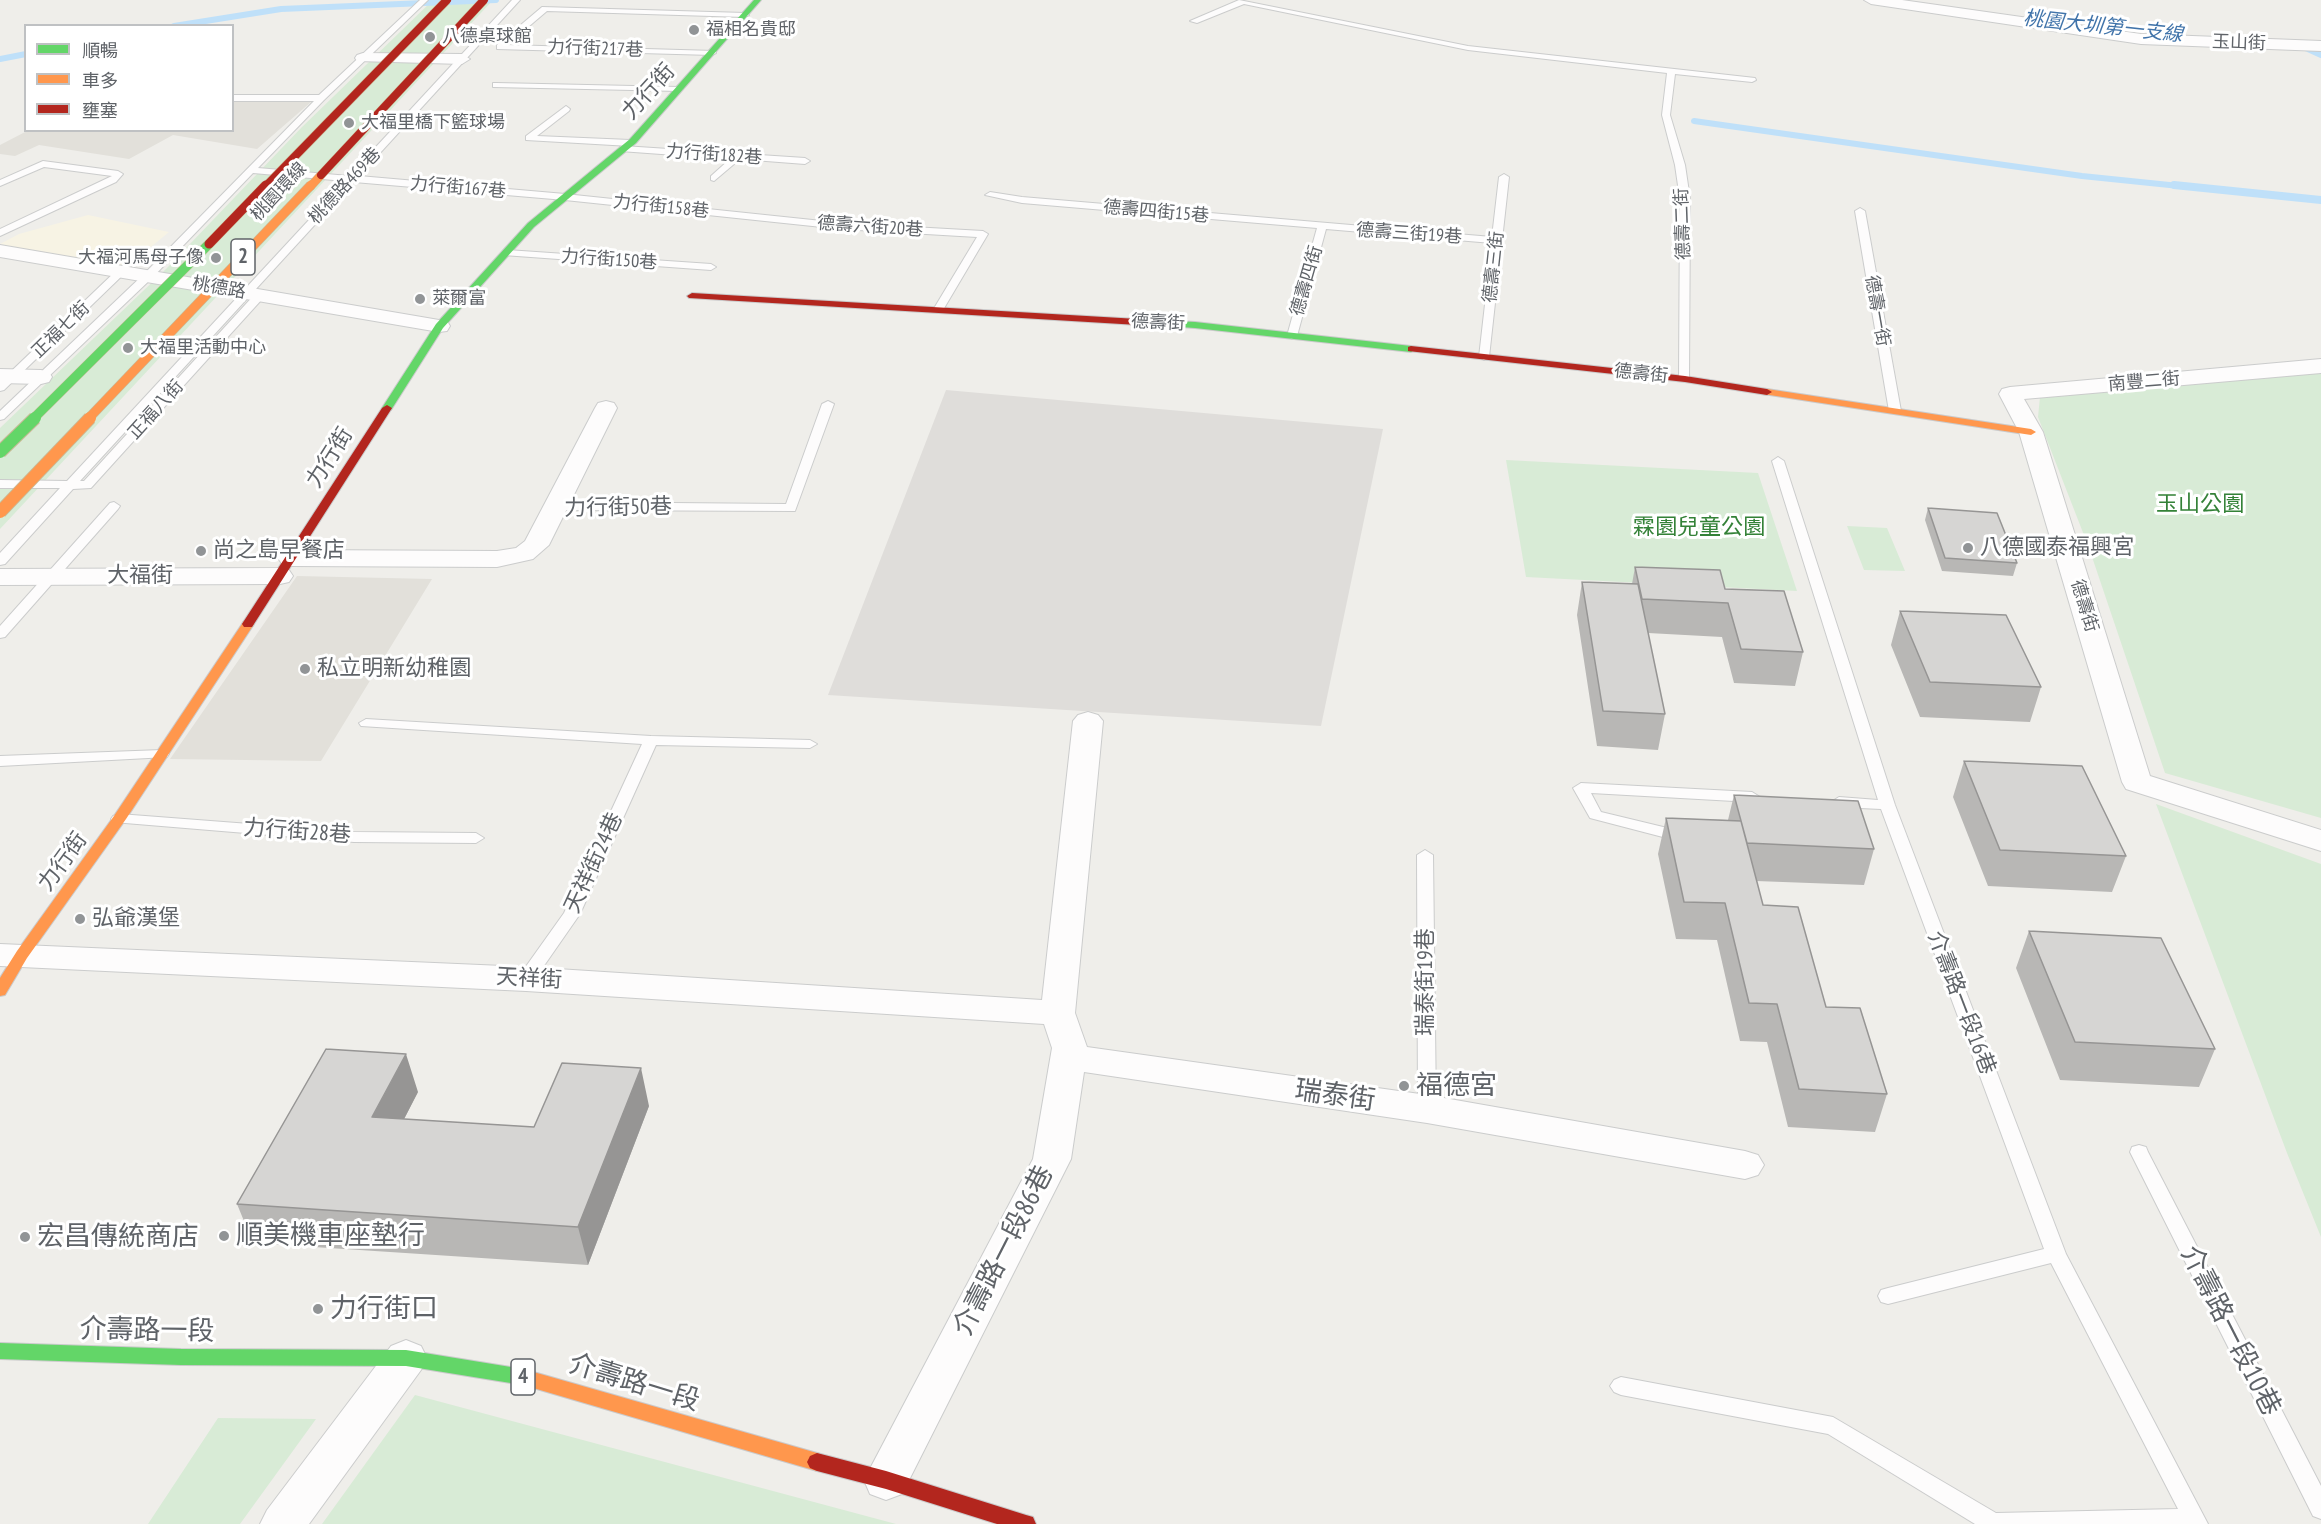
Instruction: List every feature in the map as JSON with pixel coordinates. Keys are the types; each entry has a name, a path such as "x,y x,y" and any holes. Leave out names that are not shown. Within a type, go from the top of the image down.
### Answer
{"main road":[{"name":"桃園環線","path":"0,453 202,252 447,0"},
{"name":"桃園環線","path":"0,512 484,0"},
{"name":"力行街","path":"0,991 11,955 120,819 286,567 439,326 531,225 627,146 758,0"},
{"name":"德壽街","path":"692,296 1195,325 1685,379 2031,432"},
{"name":"介壽路一段","path":"0,1351 181,1357 406,1358 540,1380 800,1458 886,1480 1026,1524"}],"street":[{"name":"玉山街","path":"1871,0 2141,39 2316,46"},
{"path":"363,58 462,59"},
{"name":"桃德路","path":"0,250 439,326"},
{"name":"南豐二街","path":"2031,432 2010,394 2321,366"},
{"path":"4,380 42,377"},
{"path":"556,506 606,408"},
{"name":"德壽街","path":"2031,432 2137,782 2321,841"},
{"name":"力行街50巷","path":"286,567 497,559 524,554 536,545 556,506"},
{"name":"大福街","path":"0,577 286,567"},
{"name":"介壽路一段86巷","path":"886,1480 1052,1159 1070,1048 1058,1013 1088,722"},
{"name":"天祥街","path":"11,955 526,979 1058,1013"},
{"name":"瑞泰街","path":"1067,1057 1427,1109 1744,1165"},
{"path":"283,1524 406,1358"}],"lane":[{"path":"0,417 148,276 321,98 424,0"},
{"name":"桃德路469巷","path":"0,561 253,294 352,178 516,0"},
{"path":"1194,21 1243,1 1468,48 1752,80"},
{"name":"力行街217巷","path":"712,52 500,47 545,9 745,15"},
{"name":"德壽二街","path":"1671,72 1666,115 1680,165 1685,199 1685,379"},
{"path":"496,85 679,89"},
{"path":"234,98 321,98"},
{"name":"力行街182巷","path":"566,109 529,138 805,161"},
{"path":"714,178 737,157"},
{"path":"0,183 43,164 118,174 113,180 0,233"},
{"name":"力行街167巷","path":"251,170 565,197"},
{"name":"德壽三街","path":"1484,357 1504,177"},
{"name":"德壽四街15巷","path":"990,195 1022,200 1322,227"},
{"name":"力行街158巷","path":"565,197 757,217"},
{"name":"德壽一街","path":"1860,211 1895,411"},
{"name":"德壽六街20巷","path":"757,217 841,226 983,234 938,310"},
{"name":"德壽三街19巷","path":"1322,227 1496,240"},
{"name":"德壽四街","path":"1292,336 1322,227"},
{"name":"力行街150巷","path":"507,253 711,267"},
{"name":"正福七街","path":"4,380 123,272"},
{"name":"力行街50巷","path":"556,506 791,508 828,404"},
{"name":"介壽路一段16巷","path":"1778,461 1887,805 2056,1254 2196,1522"},
{"path":"0,484 69,486"},
{"path":"0,634 48,577 114,506"},
{"path":"366,723 651,740 810,744"},
{"name":"天祥街24巷","path":"526,979 572,914 651,740"},
{"path":"0,761 162,754"},
{"path":"1694,840 1595,815 1581,788 1762,798"},
{"path":"1819,801 1887,805"},
{"name":"力行街28巷","path":"120,819 354,837 476,838"},
{"name":"瑞泰街19巷","path":"1425,855 1427,1109"},
{"name":"介壽路一段10巷","path":"2139,1152 2321,1509"},
{"path":"1888,1296 2056,1254"},
{"path":"1621,1386 1833,1426 1994,1523 2196,1522"}],"shaded area":[{"path":"234,102 311,102 257,149 173,135 129,159 39,145 15,156 0,154 0,145 25,132 234,132"},
{"path":"88,215 169,232 122,271 0,244 19,234"},
{"path":"946,390 1383,429 1321,726 828,695"},
{"name":"私立明新幼稚園","path":"297,576 432,579 321,761 170,759"}],"green space":[{"path":"433,0 493,0 0,529 0,428 166,269 302,127"},
{"name":"玉山公園","path":"2321,372 2321,818 2165,773 2089,548 2038,417 2040,397"},
{"name":"霖園兒童公園","path":"1506,460 1758,473 1797,591 1526,577"},
{"path":"1847,526 1887,528 1905,571 1864,570"},
{"path":"2156,804 2321,864 2321,1237 2287,1153"},
{"path":"415,1395 896,1524 322,1524"},
{"path":"218,1418 316,1419 240,1524 148,1524"}],"building":[{"name":"八德國泰福興宮","path":"1928,508 1997,513 2017,563 1945,558"},
{"path":"1635,567 1720,570 1725,589 1784,591 1803,652 1741,649 1728,603 1642,599"},
{"path":"1582,582 1638,584 1665,714 1603,711"},
{"path":"1900,611 2006,615 2041,687 1930,682"},
{"path":"1964,761 2082,766 2126,856 2000,850"},
{"path":"1734,795 1858,801 1874,849 1747,843"},
{"path":"1666,818 1741,821 1763,905 1798,907 1826,1007 1860,1008 1887,1094 1799,1089 1777,1004 1749,1003 1725,903 1684,902"},
{"path":"2029,931 2161,938 2215,1049 2075,1042"},
{"path":"326,1049 406,1054 372,1117 534,1127 562,1063 641,1068 578,1227 237,1204"}],"waterway":[{"name":"桃園大圳第一支線","path":"187,24 281,9 496,0"},
{"path":"2299,45 2321,55"},
{"name":"桃園大圳第一支線","path":"0,59 24,54"},
{"path":"1694,121 2082,176 2189,187"},
{"path":"2174,185 2321,200"}],"traffic: fast":[{"path":"387,408 439,326 531,225 633,141 758,0"},
{"path":"0,452 209,244"},
{"path":"1138,322 1195,325 1411,349"},
{"path":"0,1351 181,1357 406,1358 523,1377"}],"traffic: slow":[{"path":"0,512 321,175"},
{"path":"1767,392 2031,432"},
{"path":"0,991 22,955 119,819 248,624"},
{"path":"523,1377 817,1462"}],"traffic: jam":[{"path":"209,244 447,0"},
{"path":"321,175 484,0"},
{"path":"692,296 1138,322"},
{"path":"1411,349 1685,379 1767,392"},
{"path":"248,624 387,408"},
{"path":"817,1462 886,1480 1026,1524"}],"place":[{"name":"福相名貴邸","path":"694,30"},
{"name":"八德桌球館","path":"430,37"},
{"name":"大福里橋下籃球場","path":"349,123"},
{"name":"大福河馬母子像","path":"216,258"},
{"name":"萊爾富","path":"420,299"},
{"name":"大福里活動中心","path":"128,348"},
{"name":"八德國泰福興宮","path":"1968,548"},
{"name":"尚之島早餐店","path":"201,551"},
{"name":"私立明新幼稚園","path":"305,669"},
{"name":"弘爺漢堡","path":"80,919"},
{"name":"福德宮","path":"1404,1086"},
{"name":"順美機車座墊行","path":"224,1236"},
{"name":"宏昌傳統商店","path":"25,1237"},
{"name":"力行街口","path":"318,1309"}]}
